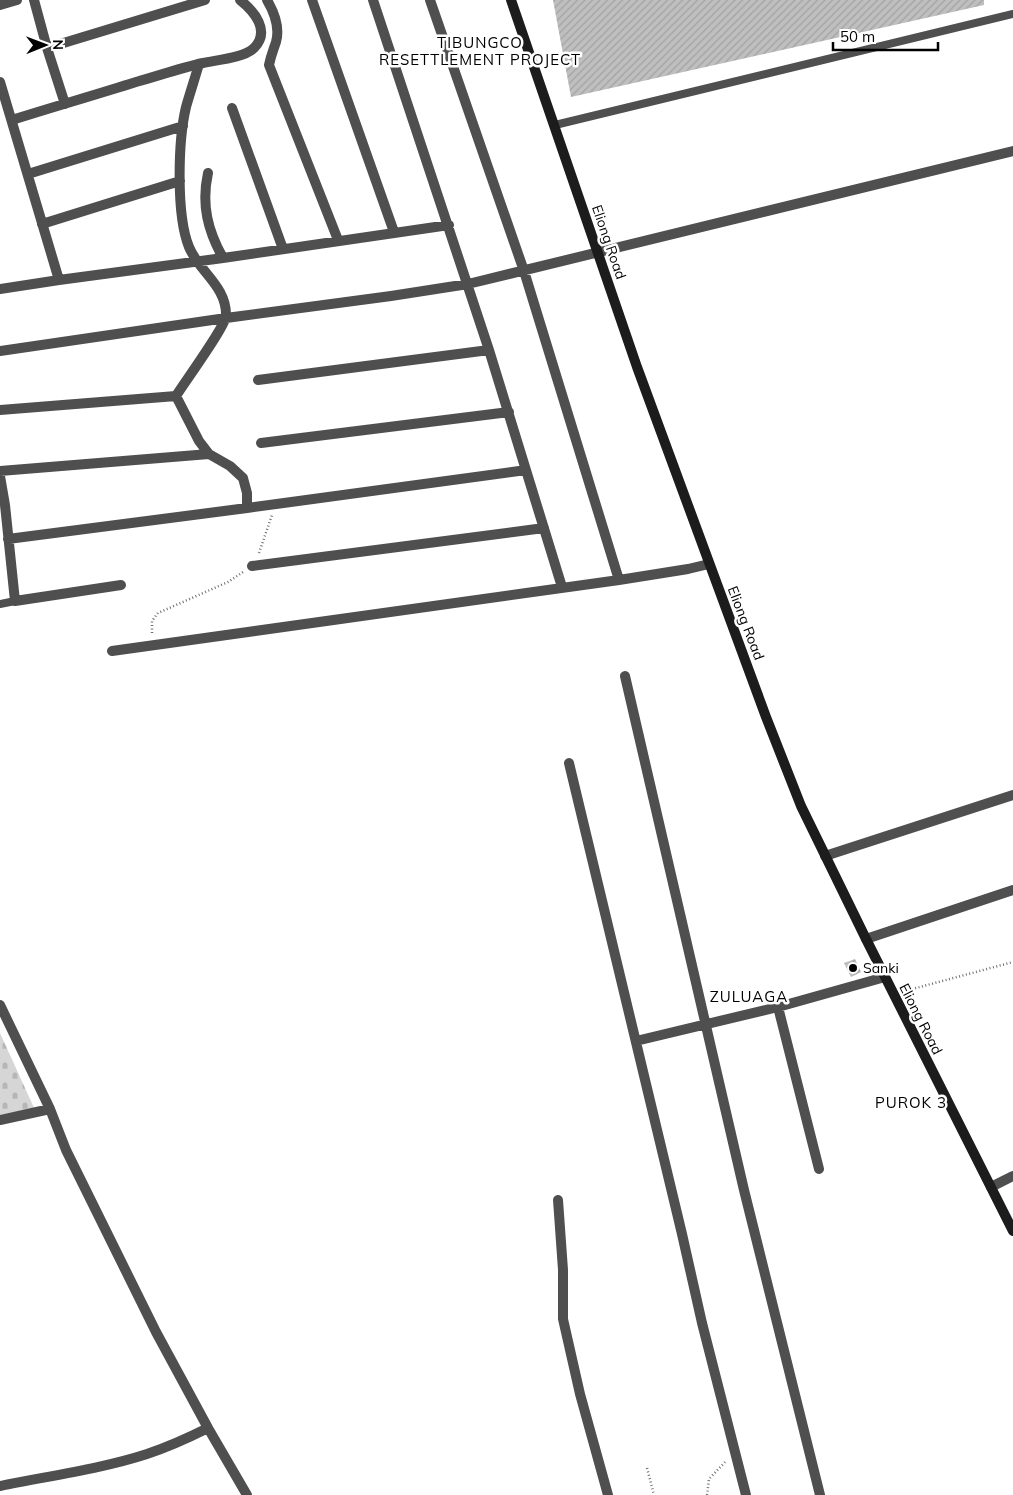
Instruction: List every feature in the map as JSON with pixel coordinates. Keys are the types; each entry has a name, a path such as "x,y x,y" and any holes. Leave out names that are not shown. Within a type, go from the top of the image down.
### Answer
{"main road":[{"name":"Eliong Road","path":"511,0 597,252 709,564 801,806 1013,1231"}],"street":[{"path":"0,5 17,0"},
{"path":"34,0 65,104"},
{"path":"47,48 205,0"},
{"path":"12,120 199,64 247,53 258,42 260,25 253,11 240,0"},
{"path":"267,0 278,32 269,64 338,240"},
{"path":"312,0 394,232"},
{"path":"373,0 449,224 562,587"},
{"path":"430,0 524,271 619,580"},
{"path":"176,396 219,332 226,318 225,305 219,288 197,261 189,247 184,226 180,181 183,126 186,108 199,64"},
{"path":"0,82 59,280"},
{"path":"232,108 283,249"},
{"path":"28,174 183,126"},
{"path":"0,351 468,284 1013,150"},
{"path":"208,173 204,200 209,227 223,258"},
{"path":"42,224 180,181"},
{"path":"0,277 2,289 449,224"},
{"path":"258,380 489,350"},
{"path":"0,410 176,396"},
{"path":"176,396 199,441 210,454 230,466 243,478 247,493 247,508"},
{"path":"261,443 508,412"},
{"path":"0,470 210,454"},
{"path":"8,539 526,470"},
{"path":"0,476 16,601 122,585"},
{"path":"252,566 544,528"},
{"path":"112,651 619,580 709,564"},
{"path":"625,676 744,1190 820,1495"},
{"path":"569,763 702,1323 746,1495"},
{"path":"825,856 1013,795"},
{"path":"866,939 1013,890"},
{"path":"636,1041 778,1007 885,977"},
{"path":"0,1005 106,1233 156,1332 247,1495"},
{"path":"778,1007 818,1169"},
{"path":"0,1120 50,1109"},
{"path":"991,1187 1013,1176"},
{"path":"558,1200 563,1270 563,1319 580,1394 608,1495"},
{"path":"0,1486 138,1456 172,1445 208,1428"}],"lane":[{"path":"555,125 1013,14"},
{"path":"0,604 16,601"}],"path":[{"path":"154,645 152,621 158,613 228,582 252,566 265,538 274,504"},
{"path":"894,994 1013,962"},
{"path":"706,1495 709,1479 734,1452"},
{"path":"647,1468 654,1495"}],"green space":[{"path":"0,1033 35,1110 0,1117"}],"building":[{"path":"553,0 984,0 984,5 571,97"},
{"name":"Sanki","path":"855,959 861,972 851,977 844,963"}],"place":[{"name":"Sanki","path":"853,968"}],"district":[{"name":"TIBUNGCO RESETTLEMENT PROJECT","path":"480,50"},
{"name":"ZULUAGA","path":"749,996"},
{"name":"PUROK 3","path":"911,1102"}]}
